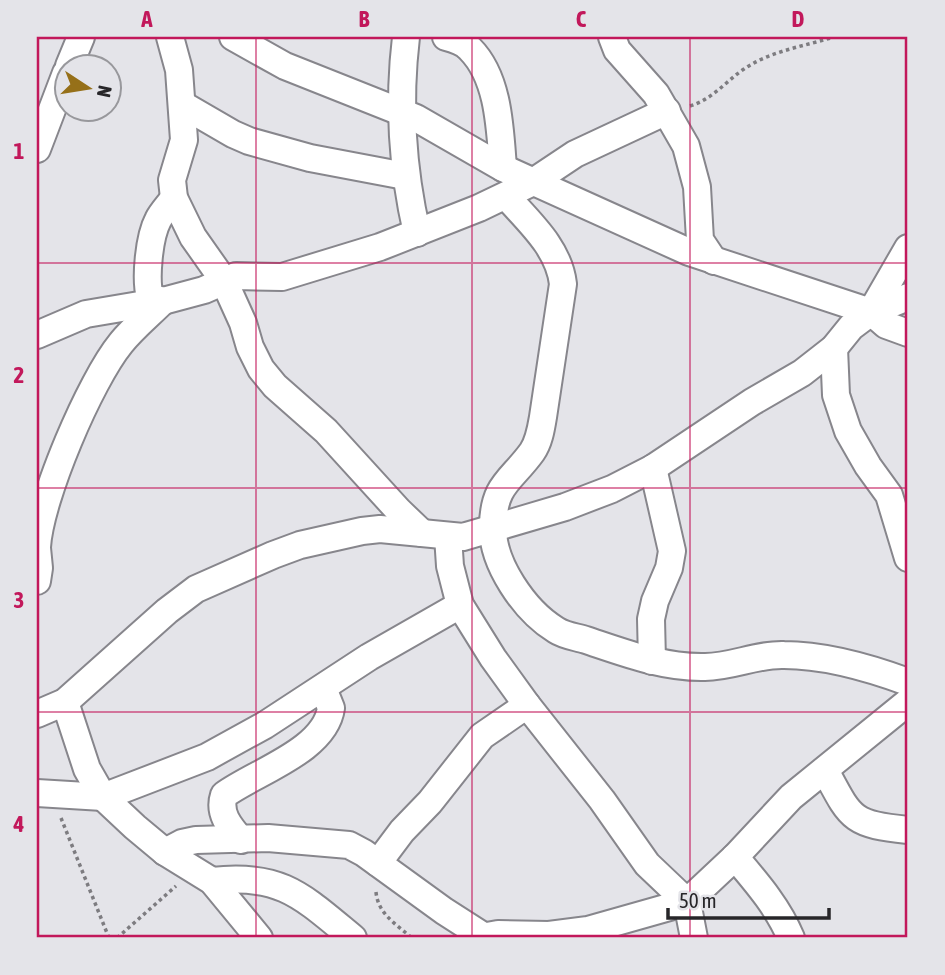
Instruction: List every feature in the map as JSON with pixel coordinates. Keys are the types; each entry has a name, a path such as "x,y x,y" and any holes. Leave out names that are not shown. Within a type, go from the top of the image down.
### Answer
{"street":[{"path":"170,37 179,70 184,140 172,180 174,198 193,237 224,281 261,369 275,386 326,431 399,511 435,534 450,566 460,605 493,658 602,800 647,864 687,902 694,938"},
{"path":"233,37 285,66 401,111 503,168 689,252 871,312 886,325 908,333"},
{"path":"406,37 401,111 405,176 416,233"},
{"path":"446,37 472,50 488,77 500,128 503,168"},
{"path":"611,37 617,50 644,79 667,111 686,146 697,187 700,240 714,261"},
{"path":"183,106 249,141 310,158 405,176"},
{"path":"37,149 52,110"},
{"path":"37,335 86,314 163,301 204,290 236,276 282,277 303,272 416,233 506,196 575,154 667,111"},
{"path":"165,852 182,843 196,840 268,838 349,845 480,937 498,934 549,935 588,930 687,902 735,857 791,797 907,700 847,665 783,654 708,667 652,661 557,631 533,612 515,590 500,560 492,527 496,499 503,484 533,451 538,439 544,417 563,284 561,268 554,254 506,196"},
{"path":"163,301 150,297 150,250 157,221 174,198"},
{"path":"871,312 908,248"},
{"path":"37,714 65,702 167,611 196,589 300,545 344,534 380,529 463,537 565,508 612,489 653,468 741,409 802,373 834,348 851,327 871,312 908,298"},
{"path":"37,581 38,529 80,416 122,342 163,301"},
{"path":"834,348 836,395 844,419 856,447 889,495 908,558"},
{"path":"652,661 651,619 655,601 669,568 672,551 653,468"},
{"path":"45,793 103,797 207,757 323,688 369,657 460,605"},
{"path":"240,840 224,816 221,806 224,795 281,762 318,733 328,719 331,708 323,688"},
{"path":"65,702 87,769 103,797 165,852 201,874 259,938"},
{"path":"378,863 482,736 527,705"},
{"path":"824,769 857,819 869,825 908,830"},
{"path":"735,857 764,891 782,918 791,938"},
{"path":"201,874 266,881 281,886 307,902 353,938"}],"path":[{"path":"667,111 705,102 745,68 762,59 834,37"},
{"path":"45,793 109,938"},
{"path":"378,863 378,905 386,916 412,938"},
{"path":"117,938 172,891 201,874"}]}
